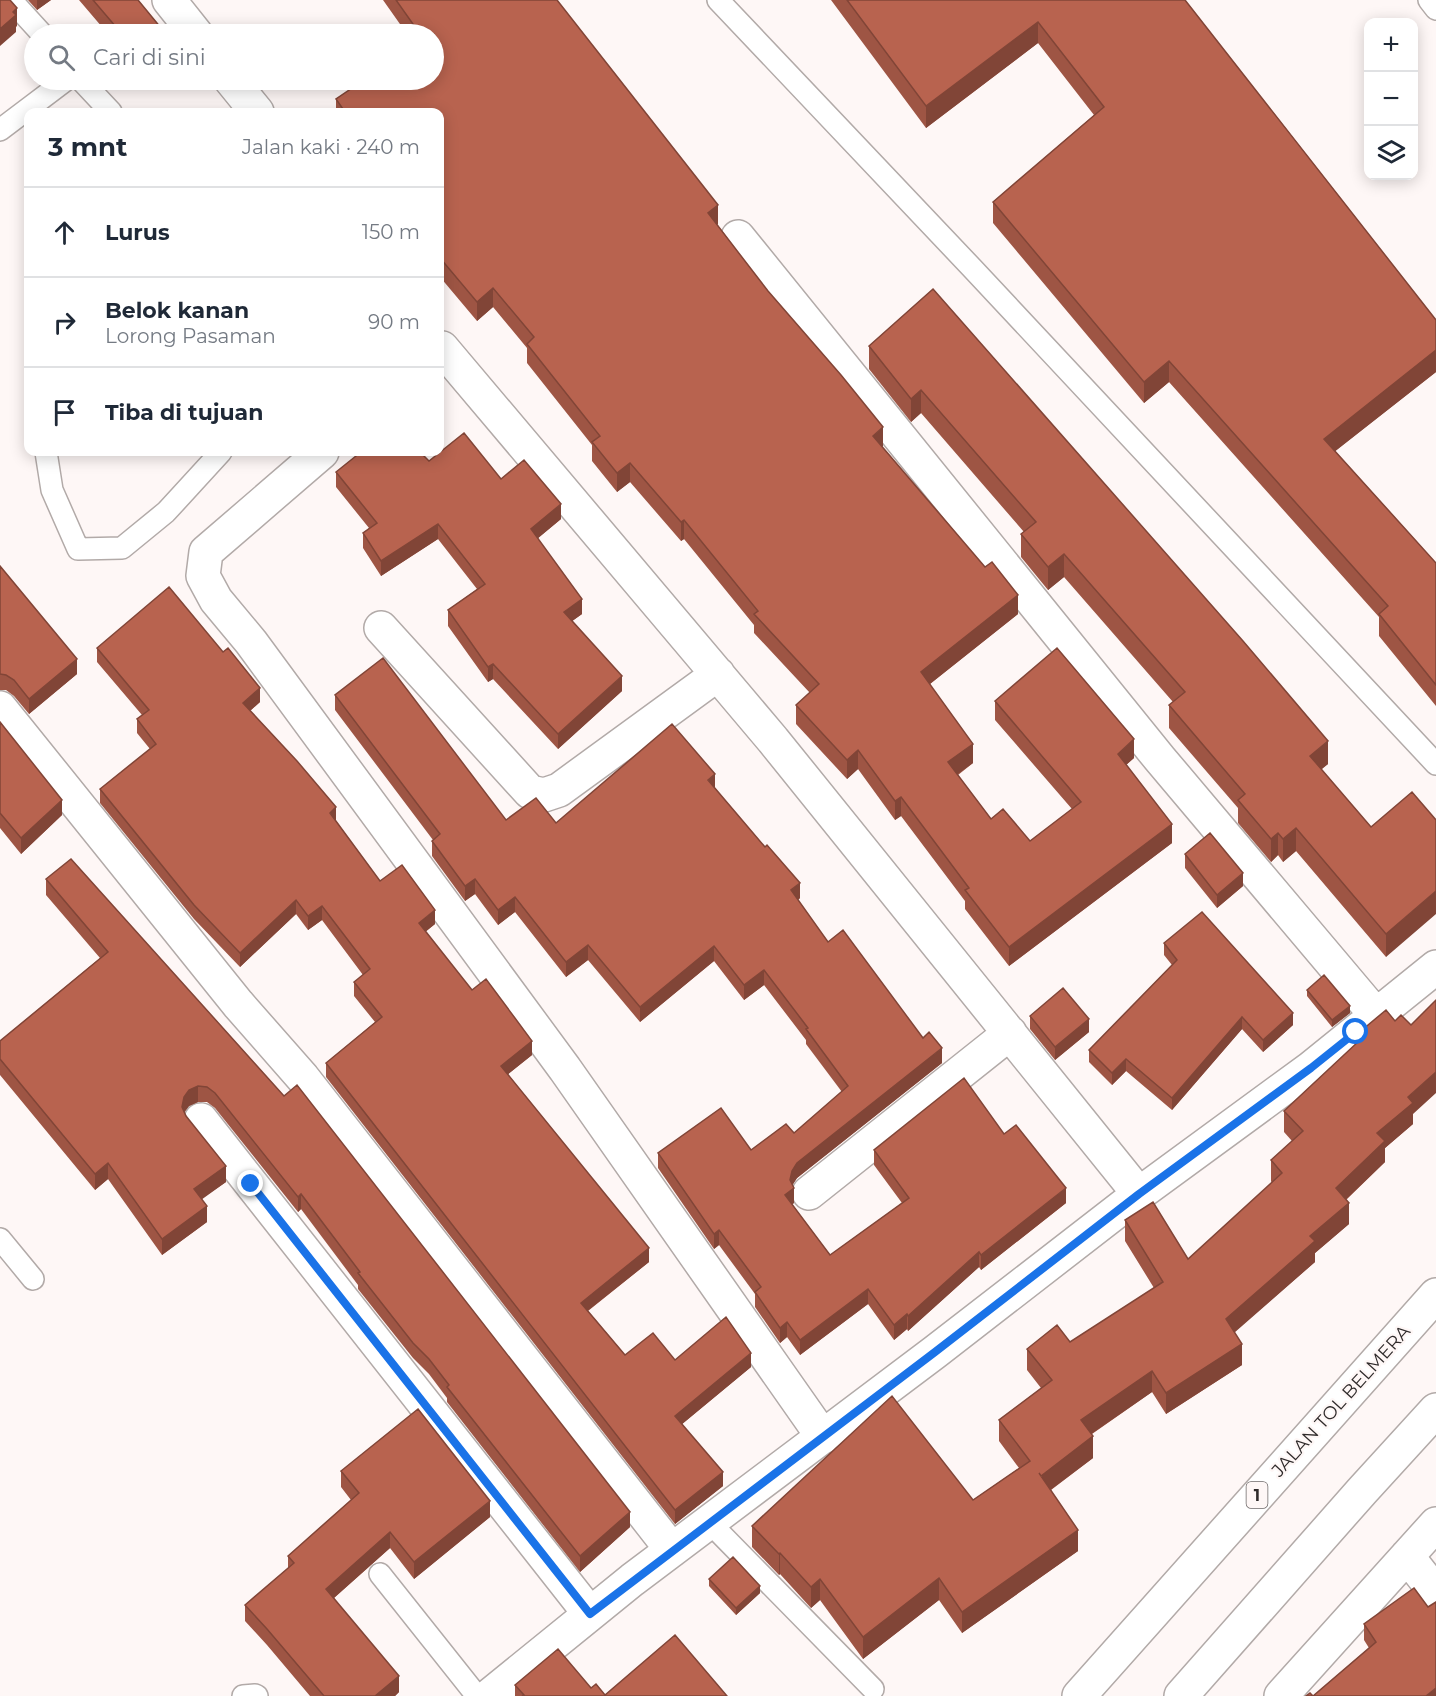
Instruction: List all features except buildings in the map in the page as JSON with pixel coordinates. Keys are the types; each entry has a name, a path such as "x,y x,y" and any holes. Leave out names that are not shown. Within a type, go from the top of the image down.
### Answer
{"main road":[{"path":"169,0 188,24"},
{"path":"239,90 254,108"},
{"path":"738,237 1153,750 1376,1015"},
{"path":"444,353 773,740 1139,1194"},
{"path":"317,456 206,552 203,576 216,600 251,642 565,1070 823,1437"},
{"path":"381,628 530,792 544,795 559,790 718,674"},
{"path":"0,708 238,1004 303,1078 672,1550"},
{"path":"489,1696 672,1550 1139,1194 1311,1068 1436,967"},
{"path":"809,1192 1010,1033"},
{"path":"201,1120 590,1614"},
{"name":"JALAN TOL BELMERA","path":"1079,1696 1436,1295"},
{"path":"1181,1696 1436,1410"},
{"path":"1281,1696 1436,1524"},
{"path":"1407,1556 1436,1593"}],"lane":[{"path":"11,0 33,24"},
{"path":"718,0 1436,764"},
{"path":"1429,0 1436,9"},
{"path":"29,108 53,90"},
{"path":"90,90 107,108"},
{"path":"0,130 24,112"},
{"path":"47,456 52,490 78,549 122,548 166,512 217,456"},
{"path":"0,1239 33,1279"},
{"path":"709,1522 873,1689"},
{"path":"380,1574 477,1696"},
{"path":"243,1696 257,1696"}],"route":[{"path":"251,1184 590,1614 1139,1194 1311,1068 1356,1032"}]}
